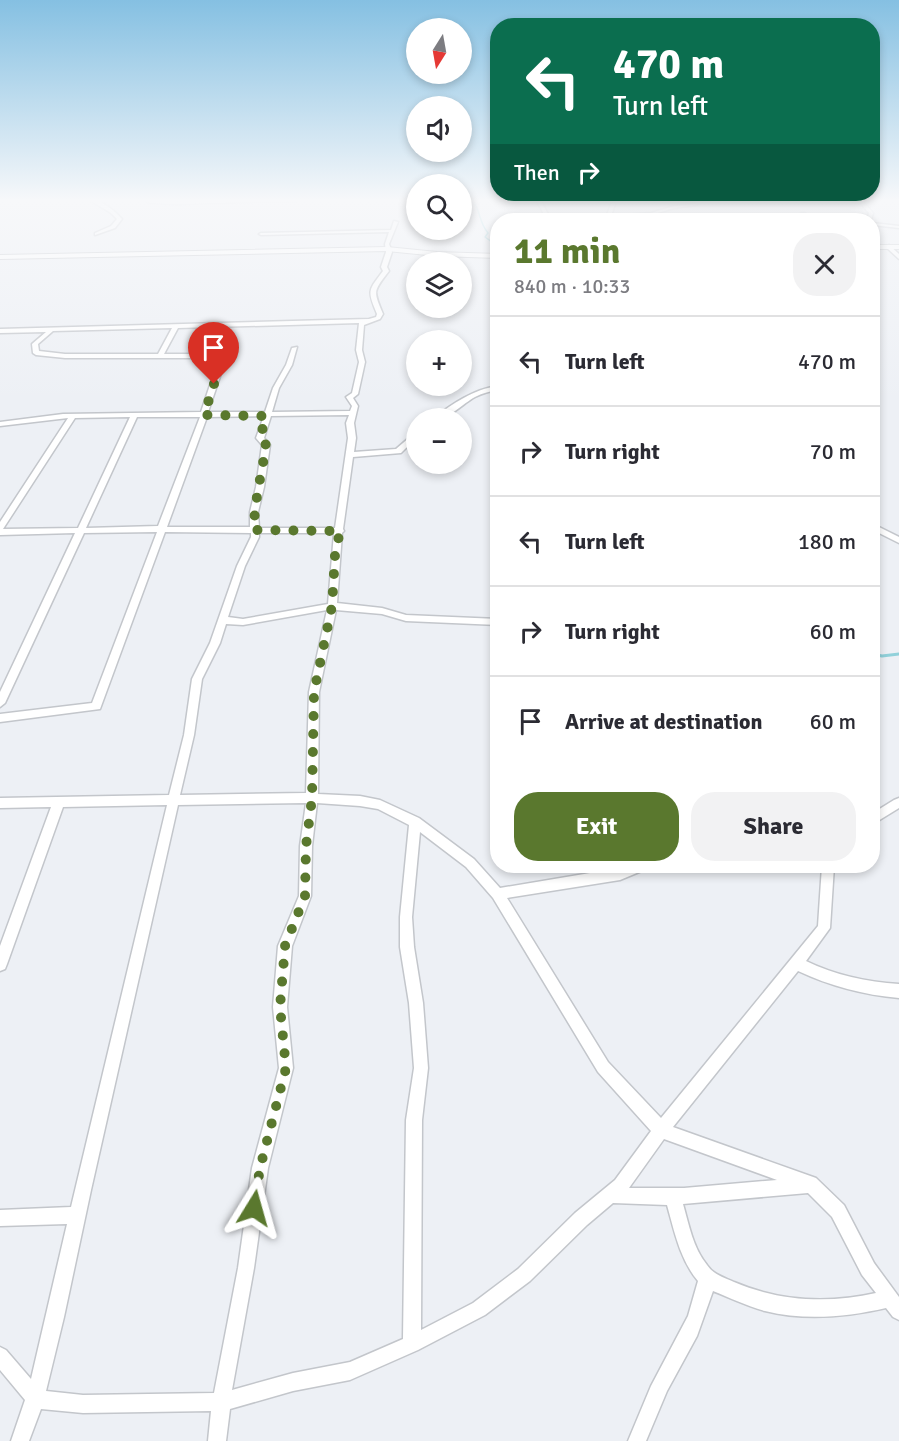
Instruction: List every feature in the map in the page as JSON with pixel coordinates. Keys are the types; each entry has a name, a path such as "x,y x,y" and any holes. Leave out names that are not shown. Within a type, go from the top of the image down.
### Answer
{"street":[{"path":"218,1441 221,1402 246,1268 260,1168 286,1068 280,1007 285,946 305,896 306,846 312,798 314,692 332,606 335,555 350,455 352,438 350,423 355,406 349,397 355,394 362,362 359,350 361,324 378,318 380,314 372,295 374,287 386,271 384,266"},
{"path":"0,331 368,321"},
{"path":"160,356 177,325"},
{"path":"51,330 35,344 36,353 65,356 224,356"},
{"path":"0,718 96,706 204,415 230,337"},
{"path":"20,1441 36,1399 189,735 197,680 215,643 241,566 255,537 254,512 266,445 260,438 266,416 294,348"},
{"path":"457,408 472,394 490,388"},
{"path":"0,424 73,416 266,416 354,413"},
{"path":"0,530 73,416"},
{"path":"0,703 134,416"},
{"path":"350,455 398,452 406,444"},
{"path":"0,530 340,531"},
{"path":"880,530 899,540"},
{"path":"222,620 253,620 332,606 382,611 406,618 490,622"},
{"path":"0,803 312,798 360,801 380,805 415,822 470,863 497,894 603,1067 661,1130 810,1184 838,1211 868,1269 895,1305"},
{"path":"0,964 59,802"},
{"path":"880,815 898,803"},
{"path":"412,1344 414,1119 421,1068 416,1003 407,947 406,916 415,822"},
{"path":"497,894 622,873"},
{"path":"0,1356 36,1399 82,1404 221,1402 293,1382 350,1371 412,1344 479,1309 524,1275 581,1219 621,1186 661,1130 824,928 828,873"},
{"path":"796,963 824,977 899,991"},
{"path":"611,1195 642,1198 673,1197 810,1184"},
{"path":"673,1197 692,1256 707,1278 742,1296 773,1304 813,1308 895,1305"},
{"path":"0,1218 77,1215"},
{"path":"637,1441 664,1378 690,1334 702,1304 707,1278"}],"waterway":[{"path":"880,656 899,654"}],"route":[{"path":"214,384 204,415 266,416 260,438 266,445 254,512 254,530 340,531 335,555 332,606 314,692 312,798 306,846 305,896 285,946 280,1007 286,1068 260,1168 254,1208"}]}
